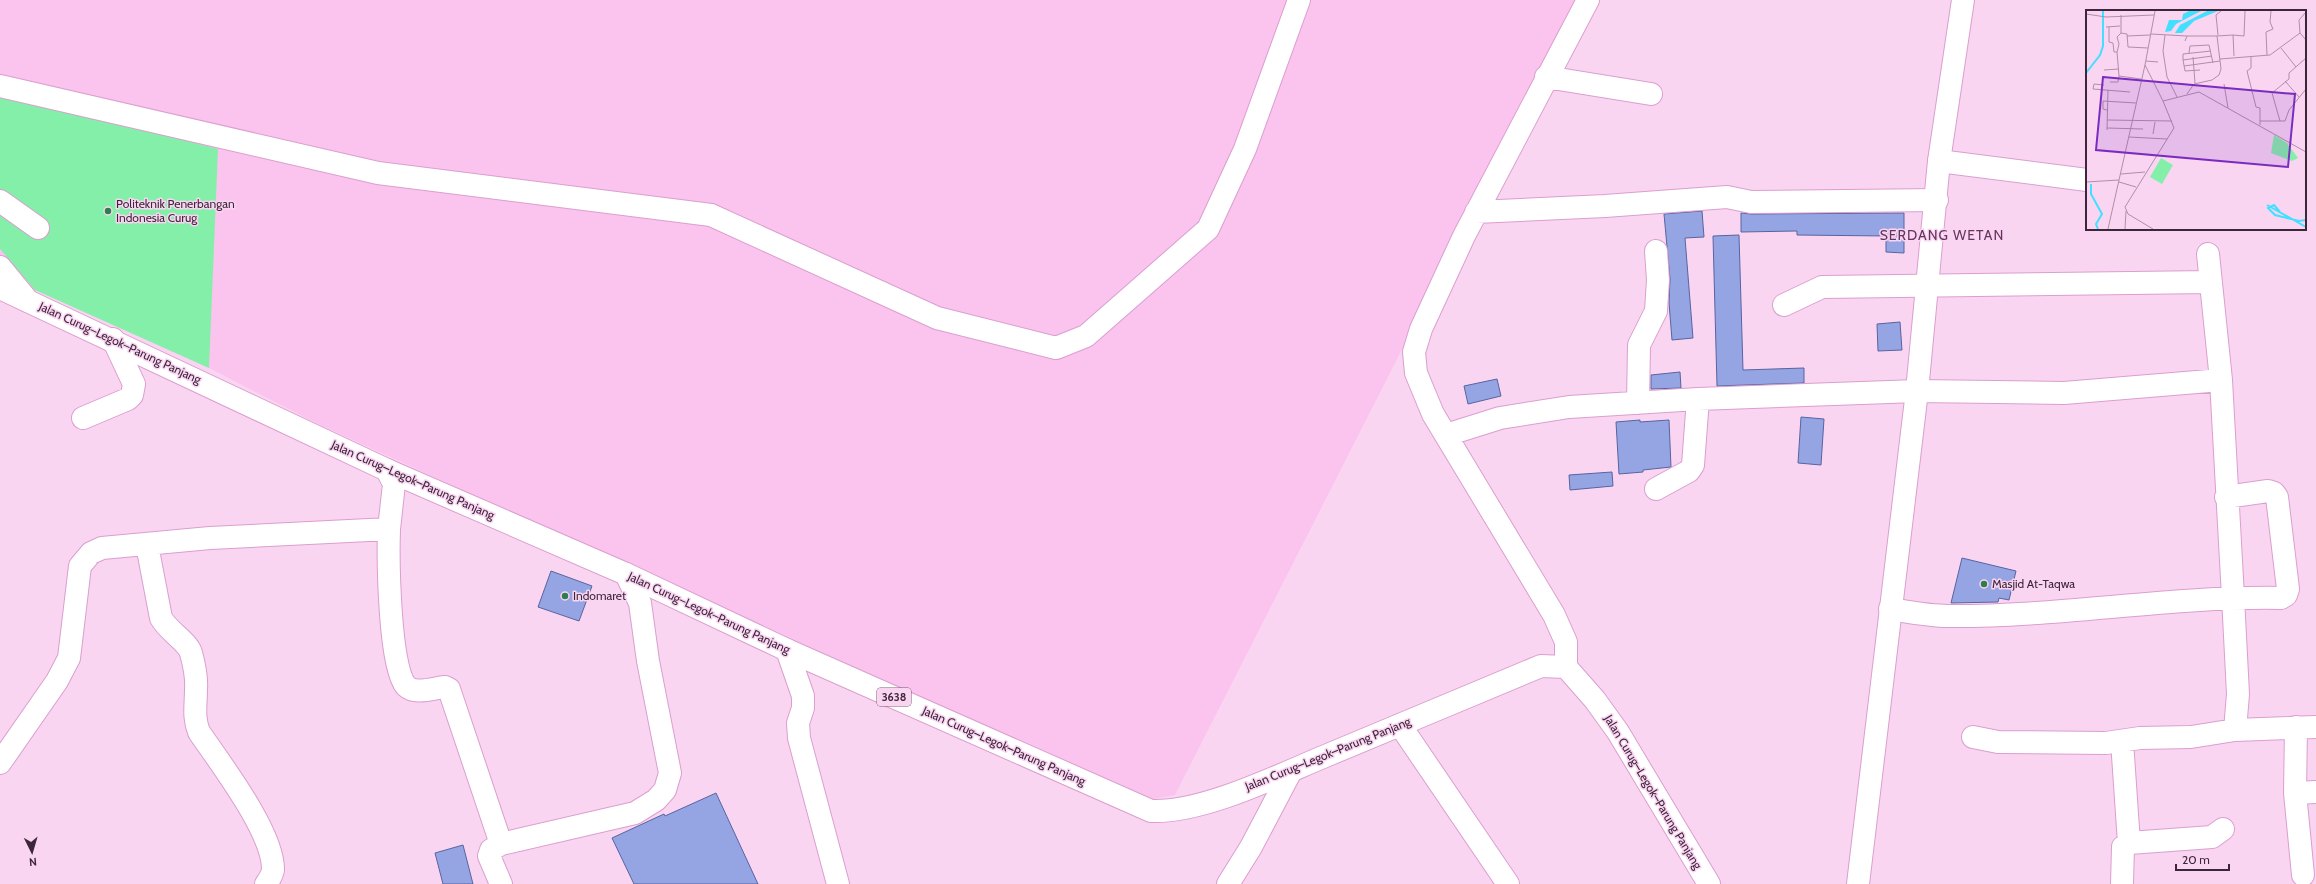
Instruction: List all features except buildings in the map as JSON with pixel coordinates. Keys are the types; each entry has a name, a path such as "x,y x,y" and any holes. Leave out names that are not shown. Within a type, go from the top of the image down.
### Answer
{"street":[{"path":"0,86 378,173 711,215 937,318 1056,348 1086,336 1208,229 1245,148 1299,0"},
{"path":"1566,666 1566,642 1554,615 1446,435 1423,393 1416,373 1414,352 1421,329 1476,212 1588,0"},
{"path":"1858,884 1917,391 1937,200 1939,161 1963,0"},
{"path":"1546,77 1651,94"},
{"path":"1939,161 2086,180"},
{"path":"1476,212 1605,206 1727,197 1751,202 1937,200"},
{"path":"0,201 38,228"},
{"path":"1638,403 1640,345 1656,311 1658,280 1656,251"},
{"path":"2208,254 2221,380 2226,497 2234,597 2238,694 2235,730"},
{"path":"0,267 28,301"},
{"path":"1784,305 1822,287 2210,282"},
{"name":"Jalan Curug–Legok–Parung Panjang","path":"0,288 113,339 387,470 626,574 787,650 1151,810 1180,809 1209,802 1291,771 1541,666 1566,666 1586,688 1618,732 1709,884"},
{"path":"83,418 128,399 132,395 134,384 113,339"},
{"path":"1446,435 1500,418 1570,407 1698,399 1917,391 2064,393 2221,380"},
{"path":"1656,489 1689,471 1693,465 1698,399"},
{"path":"387,470 394,484 389,529 390,606 400,674 407,686 415,690 445,687 449,689 501,844"},
{"path":"1890,609 1946,616 1992,615 2234,597 2281,598 2286,595 2288,589 2277,498 2274,493 2268,491 2226,497"},
{"path":"0,763 57,682 69,658 80,566 91,553 102,548 210,538 389,529"},
{"path":"147,545 161,618 165,626 190,650 196,687 194,712 195,722 199,732 245,799 269,849 273,872 266,884"},
{"path":"501,884 489,856 491,850 501,844 635,812 656,800 665,790 670,772 648,661 640,603 626,574"},
{"path":"787,650 803,696 803,708 798,723 800,738 838,884"},
{"path":"1400,725 1508,884"},
{"path":"1973,737 1998,742 2122,741 2140,738 2190,737 2235,730 2306,727 2306,793 2303,876"},
{"path":"2122,741 2129,843"},
{"path":"1228,884 1251,847 1291,771"},
{"path":"2122,884 2123,847 2129,843 2212,837 2223,829"}],"shaded area":[{"path":"0,0 1580,0 1175,795 1138,802 792,641 316,423 209,368 0,274"}],"green space":[{"name":"Politeknik Penerbangan Indonesia Curug","path":"0,92 218,149 209,368 35,290 0,249"}],"place":[{"name":"Politeknik Penerbangan Indonesia Curug","path":"108,211"},
{"name":"Masjid At-Taqwa","path":"1984,584"},
{"name":"Indomaret","path":"565,596"}],"district":[{"name":"SERDANG WETAN","path":"1942,235"}]}
